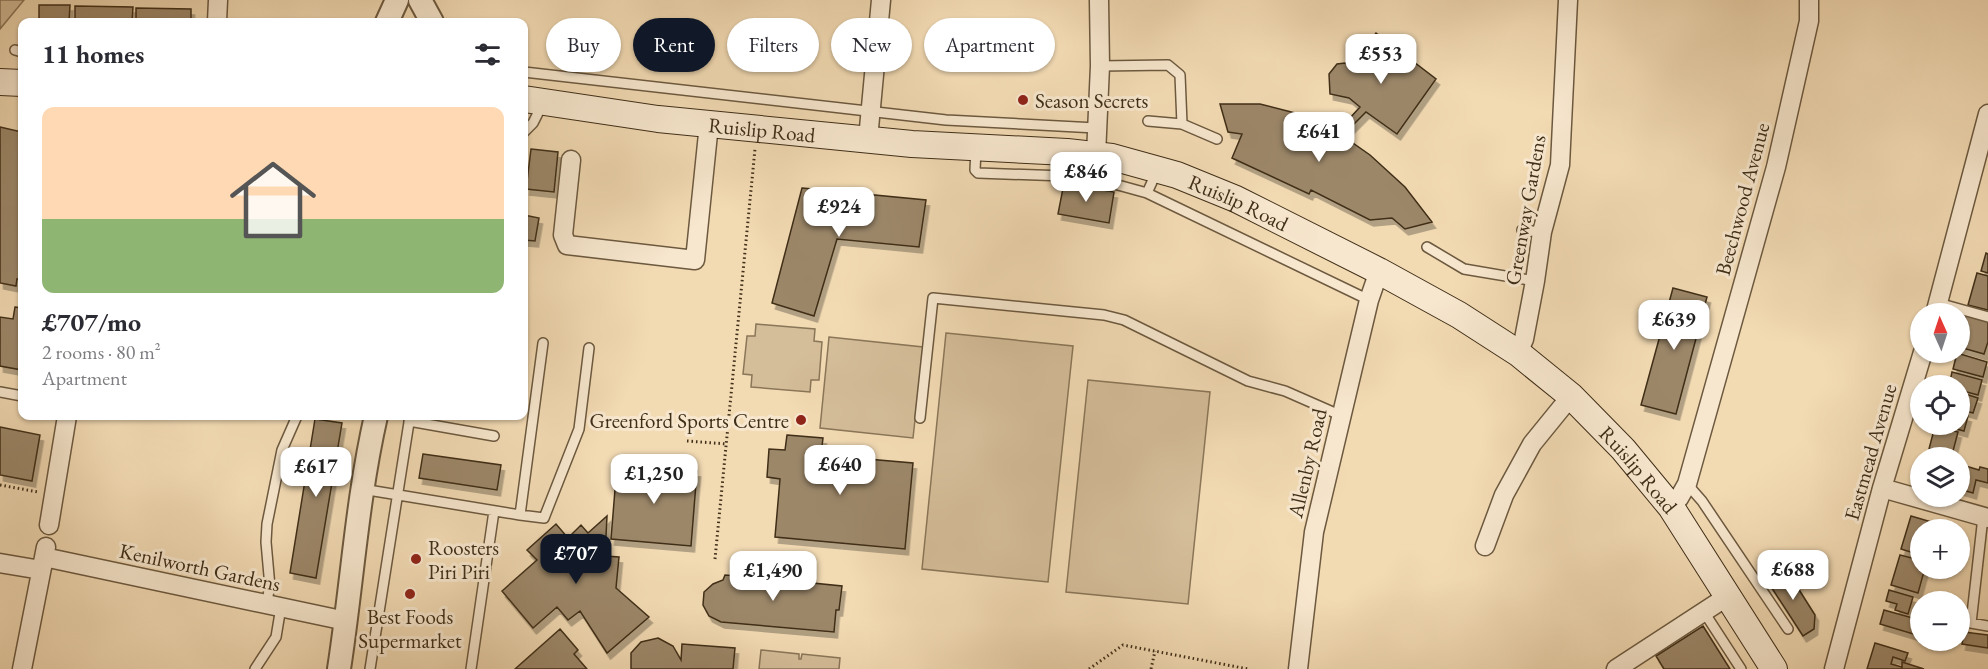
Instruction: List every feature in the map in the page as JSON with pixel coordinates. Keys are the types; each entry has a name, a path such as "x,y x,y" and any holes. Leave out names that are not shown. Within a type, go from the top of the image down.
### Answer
{"main road":[{"path":"0,82 18,83"},
{"name":"Ruislip Road","path":"534,101 658,126 709,124 976,148 1066,164 1096,155 1112,157 1203,184 1236,199 1379,271 1459,315 1518,353 1570,396 1623,449 1671,507 1774,669"}],"street":[{"path":"217,18 218,0"},
{"path":"389,18 397,0"},
{"path":"420,0 430,18"},
{"path":"868,139 881,0"},
{"path":"1096,155 1100,66 1099,0"},
{"name":"Greenway Gardens","path":"1518,353 1524,339 1542,232 1560,165 1568,0"},
{"name":"Beechwood Avenue","path":"1671,507 1687,484 1776,167 1809,21 1809,0"},
{"path":"1937,303 1988,114"},
{"path":"571,160 563,235 567,245 695,260 709,124"},
{"name":"Allenby Road","path":"1298,669 1314,532 1369,300 1379,271"},
{"name":"Eastmead Avenue","path":"1834,669 1882,488 1920,363"},
{"path":"1485,546 1504,495 1532,444 1570,396"},
{"path":"49,525 66,420"},
{"path":"339,669 362,489 375,420"},
{"path":"1882,488 1986,518"},
{"path":"22,669 44,558"},
{"name":"Kenilworth Gardens","path":"0,562 44,558 346,621"},
{"path":"1616,669 1728,596"}],"lane":[{"path":"1100,66 1168,65 1180,75 1182,124"},
{"path":"528,72 946,120 1096,128"},
{"path":"528,128 533,123 534,101"},
{"path":"1148,121 1182,124 1217,139"},
{"path":"1066,164 1107,182 1147,193 1369,300"},
{"path":"1147,193 1158,169"},
{"path":"1522,230 1542,232"},
{"path":"1427,247 1464,269 1535,281"},
{"path":"920,418 933,298 1104,315 1124,320 1248,381 1286,391 1342,416"},
{"path":"1970,314 1988,317"},
{"path":"520,515 543,344"},
{"path":"362,489 544,518 579,429 589,348"},
{"path":"0,392 18,395"},
{"path":"255,669 276,637 266,542 267,524 282,450 295,420"},
{"path":"370,669 410,420"},
{"path":"419,420 494,436"},
{"path":"1687,484 1702,501 1788,629"},
{"path":"471,669 494,511"},
{"path":"1986,518 1971,623 1988,626"},
{"path":"1704,612 1741,669"}],"path":[{"path":"716,559 755,146"},
{"path":"687,441 727,444"},
{"path":"0,485 54,495"},
{"path":"1089,669 1123,645 1248,669"},
{"path":"1151,669 1155,651"}],"shaded area":[{"path":"0,0 24,0 0,29"},
{"path":"756,324 815,329 814,341 822,342 819,380 811,380 810,392 751,387 752,375 743,374 747,336 755,336"},
{"path":"946,333 1073,346 1048,582 922,569"},
{"path":"829,337 923,347 913,438 820,428"},
{"path":"1088,380 1210,392 1188,604 1066,592"},
{"path":"761,650 799,654 799,659 802,654 840,658 839,669 759,669"}],"building":[{"path":"39,5 70,5 69,18 39,18"},
{"path":"75,6 133,7 132,18 75,18"},
{"path":"136,8 191,9 191,18 136,18"},
{"path":"1376,33 1436,79 1397,134 1366,112 1342,136 1337,132 1360,107 1349,98 1330,94 1329,74 1337,64 1345,63 1351,67"},
{"path":"1220,104 1260,104 1299,114 1337,132 1370,155 1405,187 1432,222 1405,229 1392,218 1370,220 1311,190 1309,194 1232,158 1242,134 1228,132"},
{"path":"0,127 18,131 18,279 16,286 0,283"},
{"path":"531,149 558,152 554,192 528,189"},
{"path":"1064,183 1114,192 1109,223 1058,214"},
{"path":"802,188 926,200 919,247 837,239 814,316 772,303"},
{"path":"528,216 539,218 535,241 528,240"},
{"path":"1986,253 1988,254 1988,273 1981,271"},
{"path":"1977,273 1988,276 1988,310 1970,306 1969,303"},
{"path":"1673,288 1707,297 1676,414 1641,405"},
{"path":"15,307 18,307 18,369 0,366 0,317 13,319"},
{"path":"1970,316 1988,321 1988,342 1984,354 1970,350"},
{"path":"1970,357 1987,362 1983,377 1953,369 1954,363 1970,363"},
{"path":"1970,377 1982,380 1978,395 1970,393"},
{"path":"1970,395 1978,398 1973,413 1970,412"},
{"path":"315,420 342,423 316,578 290,573"},
{"path":"0,427 40,435 32,481 0,475"},
{"path":"787,435 823,438 821,455 913,463 905,549 775,537 780,479 767,477 769,449 785,450"},
{"path":"1933,435 1957,435 1954,447 1930,447"},
{"path":"423,454 501,465 497,490 419,478"},
{"path":"617,465 697,471 691,546 611,539"},
{"path":"1970,467 1979,470 1980,467 1988,469 1988,483 1976,480 1973,493 1970,492"},
{"path":"607,516 605,556 619,557 616,588 649,617 607,653 580,611 568,620 557,607 533,628 502,591 537,560 527,550 556,524 568,538 581,525 588,533"},
{"path":"1910,519 1910,552 1901,549"},
{"path":"1900,555 1910,558 1910,579 1922,579 1919,591 1891,585"},
{"path":"750,564 764,568 763,578 842,586 834,632 721,622 709,616 703,605 704,592 713,584 723,580 725,575 749,577"},
{"path":"1784,566 1815,615 1814,629 1803,636 1768,582 1777,577 1773,573"},
{"path":"1889,590 1910,596 1908,614 1895,610 1897,604 1886,601"},
{"path":"1884,610 1910,617 1910,633 1880,624"},
{"path":"1703,626 1730,669 1664,669 1656,656"},
{"path":"560,629 578,650 574,654 587,669 515,669"},
{"path":"1970,633 1988,635 1988,648 1970,645"},
{"path":"658,638 673,646 681,660 682,644 735,648 733,669 631,669 631,653 641,642"},
{"path":"1875,643 1908,653 1905,661 1893,657 1891,664 1902,667 1902,669 1867,669"},
{"path":"1902,662 1924,669 1902,669"}],"place":[{"name":"Season Secrets","path":"1023,100"},
{"name":"Greenford Sports Centre","path":"801,420"},
{"name":"Roosters Piri Piri","path":"416,559"},
{"name":"Best Foods Supermarket","path":"410,594"}]}
